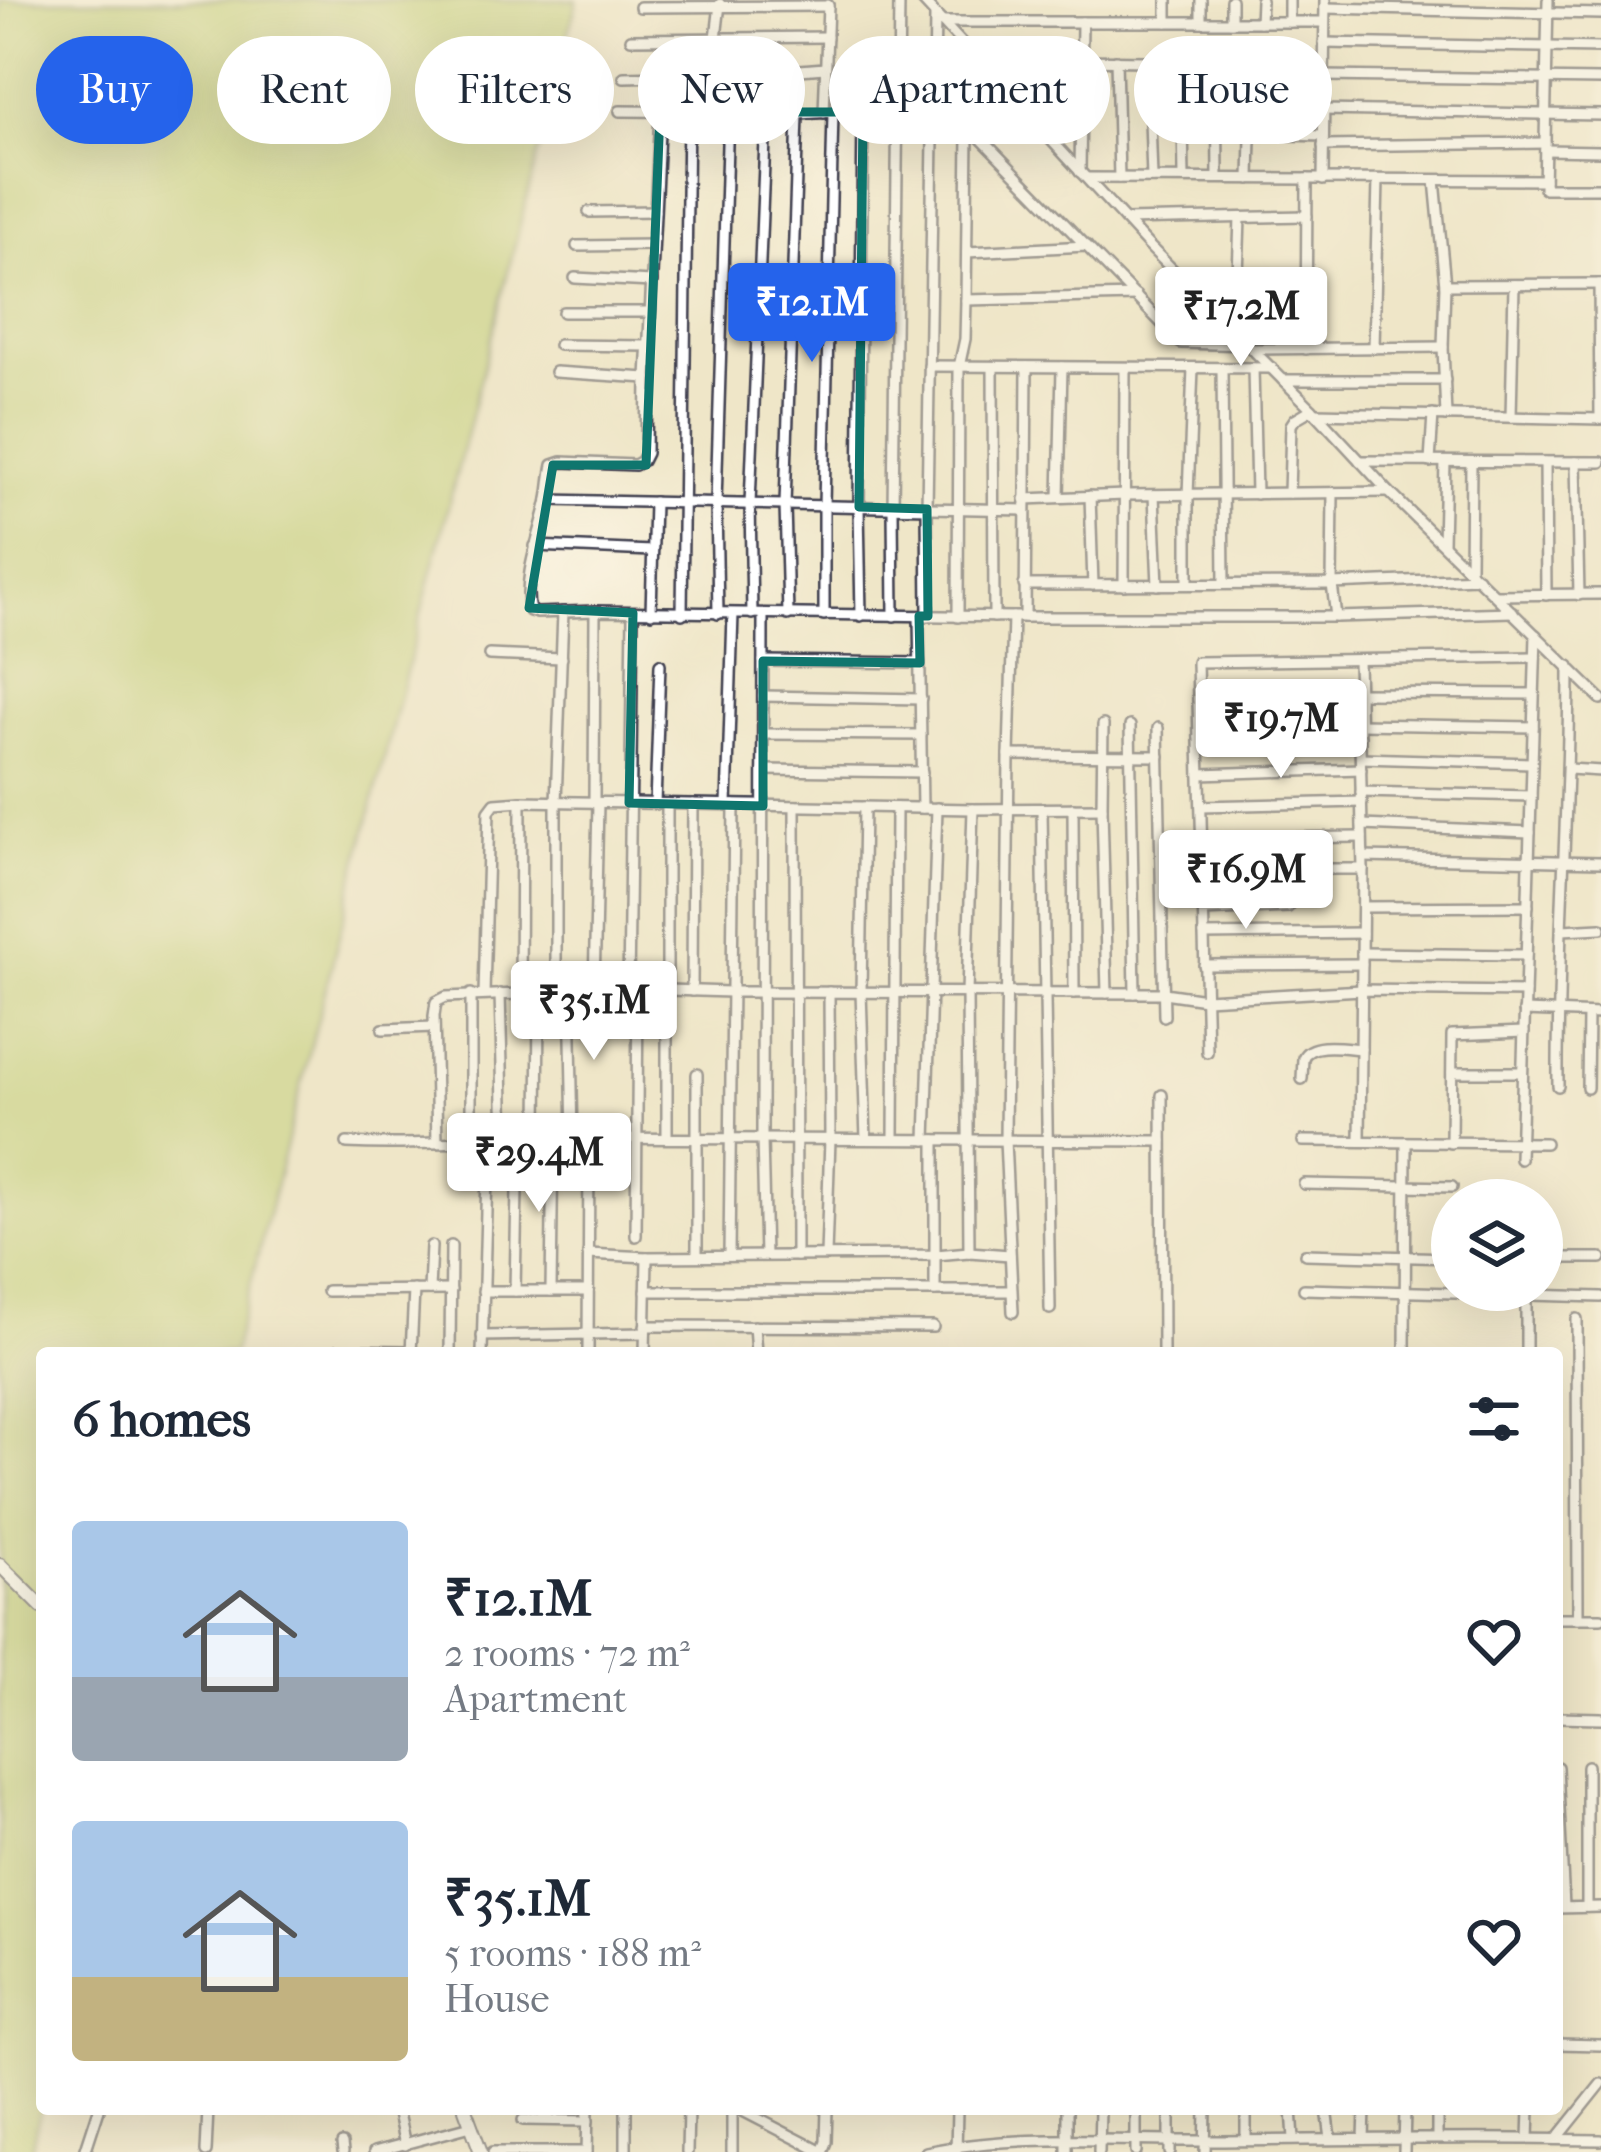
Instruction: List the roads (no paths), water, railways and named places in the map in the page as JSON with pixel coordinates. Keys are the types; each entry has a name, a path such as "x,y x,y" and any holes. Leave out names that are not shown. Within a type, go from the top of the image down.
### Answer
{"street":[{"path":"894,616 899,0"},
{"path":"922,0 955,36"},
{"path":"1167,0 1167,22"},
{"path":"1201,0 1201,22"},
{"path":"1231,22 1232,0"},
{"path":"1260,22 1261,0"},
{"path":"1289,0 1289,22"},
{"path":"1548,0 1544,188 1601,188"},
{"path":"640,7 828,3 824,615"},
{"path":"716,36 720,4"},
{"path":"1324,36 1325,4 1601,14"},
{"path":"939,18 1324,22"},
{"path":"922,808 920,663 939,18"},
{"path":"1082,22 1082,36"},
{"path":"805,37 826,37"},
{"path":"631,39 638,39"},
{"path":"1332,43 1601,48"},
{"path":"1110,61 1134,61"},
{"path":"1116,61 1119,178"},
{"path":"805,70 825,68"},
{"path":"624,77 638,76"},
{"path":"1332,76 1601,80"},
{"path":"1332,110 1601,115"},
{"path":"620,111 638,111"},
{"path":"805,115 862,112 861,616"},
{"path":"1332,141 1601,151"},
{"path":"658,144 646,453 635,465 576,462 556,463 552,468 528,595 529,608 537,613 1336,617 1513,612"},
{"path":"682,614 688,144"},
{"path":"718,614 716,503 727,144"},
{"path":"765,144 750,504 763,662 765,1256"},
{"path":"788,615 785,505 797,144"},
{"path":"958,617 959,367 965,340 968,144"},
{"path":"987,144 1181,344 1444,347"},
{"path":"1054,144 1389,492 1601,699"},
{"path":"1083,144 1083,175"},
{"path":"1151,144 1152,178"},
{"path":"1183,144 1184,178"},
{"path":"1218,144 1219,178"},
{"path":"1250,179 1251,144"},
{"path":"1323,144 1323,180"},
{"path":"1083,175 1544,180"},
{"path":"1306,349 1307,179"},
{"path":"1374,348 1378,180"},
{"path":"1435,180 1445,285 1446,416"},
{"path":"589,212 655,211"},
{"path":"1125,220 1307,216"},
{"path":"1236,332 1240,218"},
{"path":"577,246 653,245"},
{"path":"967,252 1087,246"},
{"path":"575,278 652,281"},
{"path":"1511,417 1514,284"},
{"path":"1289,493 1291,424 1314,411 1601,419 1600,284 1445,285"},
{"path":"966,300 1136,296"},
{"path":"563,312 650,312"},
{"path":"559,345 649,346"},
{"path":"929,367 1272,368"},
{"path":"993,367 994,617"},
{"path":"1013,1312 1005,1140 1009,754 1024,585 1027,367"},
{"path":"1059,497 1062,367"},
{"path":"1124,585 1125,368"},
{"path":"1188,584 1193,368"},
{"path":"1222,368 1224,584"},
{"path":"1252,368 1256,494"},
{"path":"555,372 647,378"},
{"path":"1283,380 1445,380"},
{"path":"1430,462 1433,416"},
{"path":"1360,460 1601,462"},
{"path":"1443,544 1444,462"},
{"path":"1471,462 1474,574"},
{"path":"1545,462 1546,595"},
{"path":"1576,462 1579,595"},
{"path":"548,500 960,511 994,510 1059,497 1389,492"},
{"path":"1334,493 1336,617"},
{"path":"1154,495 1158,585"},
{"path":"1090,496 1094,585"},
{"path":"651,613 654,502"},
{"path":"536,546 652,551"},
{"path":"1024,585 1332,584 1474,574"},
{"path":"1496,595 1601,594"},
{"path":"594,990 595,611"},
{"path":"556,991 563,612"},
{"path":"633,613 629,803 636,1236"},
{"path":"729,1256 733,614"},
{"path":"1520,1159 1536,634"},
{"path":"488,655 562,658"},
{"path":"1207,1052 1197,662 1535,657"},
{"path":"1358,660 1363,863 1360,1142"},
{"path":"763,662 920,663"},
{"path":"660,664 667,1138"},
{"path":"1558,1086 1569,666"},
{"path":"1198,699 1534,694"},
{"path":"763,696 921,699"},
{"path":"1360,724 1533,728"},
{"path":"1103,725 1107,993"},
{"path":"1130,726 1136,993"},
{"path":"1158,728 1164,1016"},
{"path":"763,734 921,735"},
{"path":"1199,737 1360,736"},
{"path":"1009,754 1159,756"},
{"path":"1200,774 1361,763 1532,763"},
{"path":"1569,769 1601,771"},
{"path":"763,770 922,772"},
{"path":"1201,806 1362,797 1531,796"},
{"path":"520,994 521,801"},
{"path":"484,994 488,811 495,803 1102,808"},
{"path":"692,991 693,804"},
{"path":"794,806 796,1256"},
{"path":"864,807 861,992 866,1139"},
{"path":"894,1139 896,808"},
{"path":"935,1291 931,1140 937,808"},
{"path":"1042,808 1050,1309"},
{"path":"1073,808 1074,993"},
{"path":"969,1252 967,992 974,809"},
{"path":"1201,839 1362,831 1530,832"},
{"path":"1202,869 1601,862"},
{"path":"1363,907 1528,906"},
{"path":"1203,911 1288,907"},
{"path":"1562,930 1601,928"},
{"path":"1204,935 1362,933"},
{"path":"1204,965 1526,955"},
{"path":"437,1142 436,1002 471,994 794,990 1164,993 1205,999 1362,989 1525,992"},
{"path":"570,990 573,1138"},
{"path":"826,1256 829,992"},
{"path":"538,1138 539,993"},
{"path":"471,994 471,1140"},
{"path":"500,994 504,1138"},
{"path":"1524,1011 1601,1014"},
{"path":"1587,1088 1588,1014"},
{"path":"383,1029 434,1028"},
{"path":"1451,1143 1452,1035 1524,1032"},
{"path":"1302,1079 1308,1050 1361,1049"},
{"path":"1452,1072 1522,1072"},
{"path":"697,1074 697,1256"},
{"path":"1162,1095 1163,1347"},
{"path":"347,1143 504,1138 1162,1141"},
{"path":"515,1291 518,1138"},
{"path":"551,1291 553,1138"},
{"path":"587,1347 589,1138"},
{"path":"482,1347 488,1140"},
{"path":"1303,1141 1545,1143"},
{"path":"1405,1347 1406,1142"},
{"path":"1304,1184 1431,1186"},
{"path":"429,1290 431,1246"},
{"path":"450,1347 451,1246"},
{"path":"588,1254 1010,1255"},
{"path":"1305,1254 1431,1258"},
{"path":"645,1347 647,1257"},
{"path":"1563,1258 1601,1258"},
{"path":"1304,1289 1431,1293"},
{"path":"411,1347 414,1290"},
{"path":"327,1291 452,1290"},
{"path":"483,1291 588,1291"},
{"path":"646,1291 1011,1291"},
{"path":"1563,1294 1601,1297"},
{"path":"1526,1311 1526,1347"},
{"path":"1577,1319 1578,1618"},
{"path":"754,1327 756,1347"},
{"path":"482,1336 933,1327"},
{"path":"0,1565 36,1601"},
{"path":"1563,1618 1601,1618"},
{"path":"1563,1717 1601,1718"},
{"path":"1588,1766 1588,1907"},
{"path":"1563,1908 1601,1907"},
{"path":"1563,2044 1601,2045"},
{"path":"1563,2139 1601,2084"},
{"path":"85,2152 97,2115"},
{"path":"206,2152 208,2115"},
{"path":"398,2115 406,2145"},
{"path":"467,2115 481,2152"},
{"path":"494,2152 587,2152 588,2115 523,2120"},
{"path":"626,2115 626,2152"},
{"path":"687,2152 688,2115"},
{"path":"732,2152 735,2115"},
{"path":"747,2115 822,2152 827,2115"},
{"path":"956,2149 957,2115"},
{"path":"1067,2115 1067,2146"},
{"path":"1100,2115 1100,2146"},
{"path":"1136,2115 1136,2146"},
{"path":"1170,2115 1170,2146"},
{"path":"1205,2146 1206,2115"},
{"path":"1246,2115 1246,2140"},
{"path":"1292,2115 1294,2139"},
{"path":"1329,2115 1342,2152"},
{"path":"1365,2115 1373,2152"},
{"path":"1404,2152 1405,2115"},
{"path":"1437,2115 1437,2138"},
{"path":"1529,2138 1530,2115"},
{"path":"374,2152 471,2126"},
{"path":"1495,2138 1495,2152"},
{"path":"926,2152 1205,2146 1273,2139 1601,2140"},
{"path":"1272,2152 1273,2139"},
{"path":"1307,2152 1308,2139"},
{"path":"1563,2139 1567,2152"}]}
